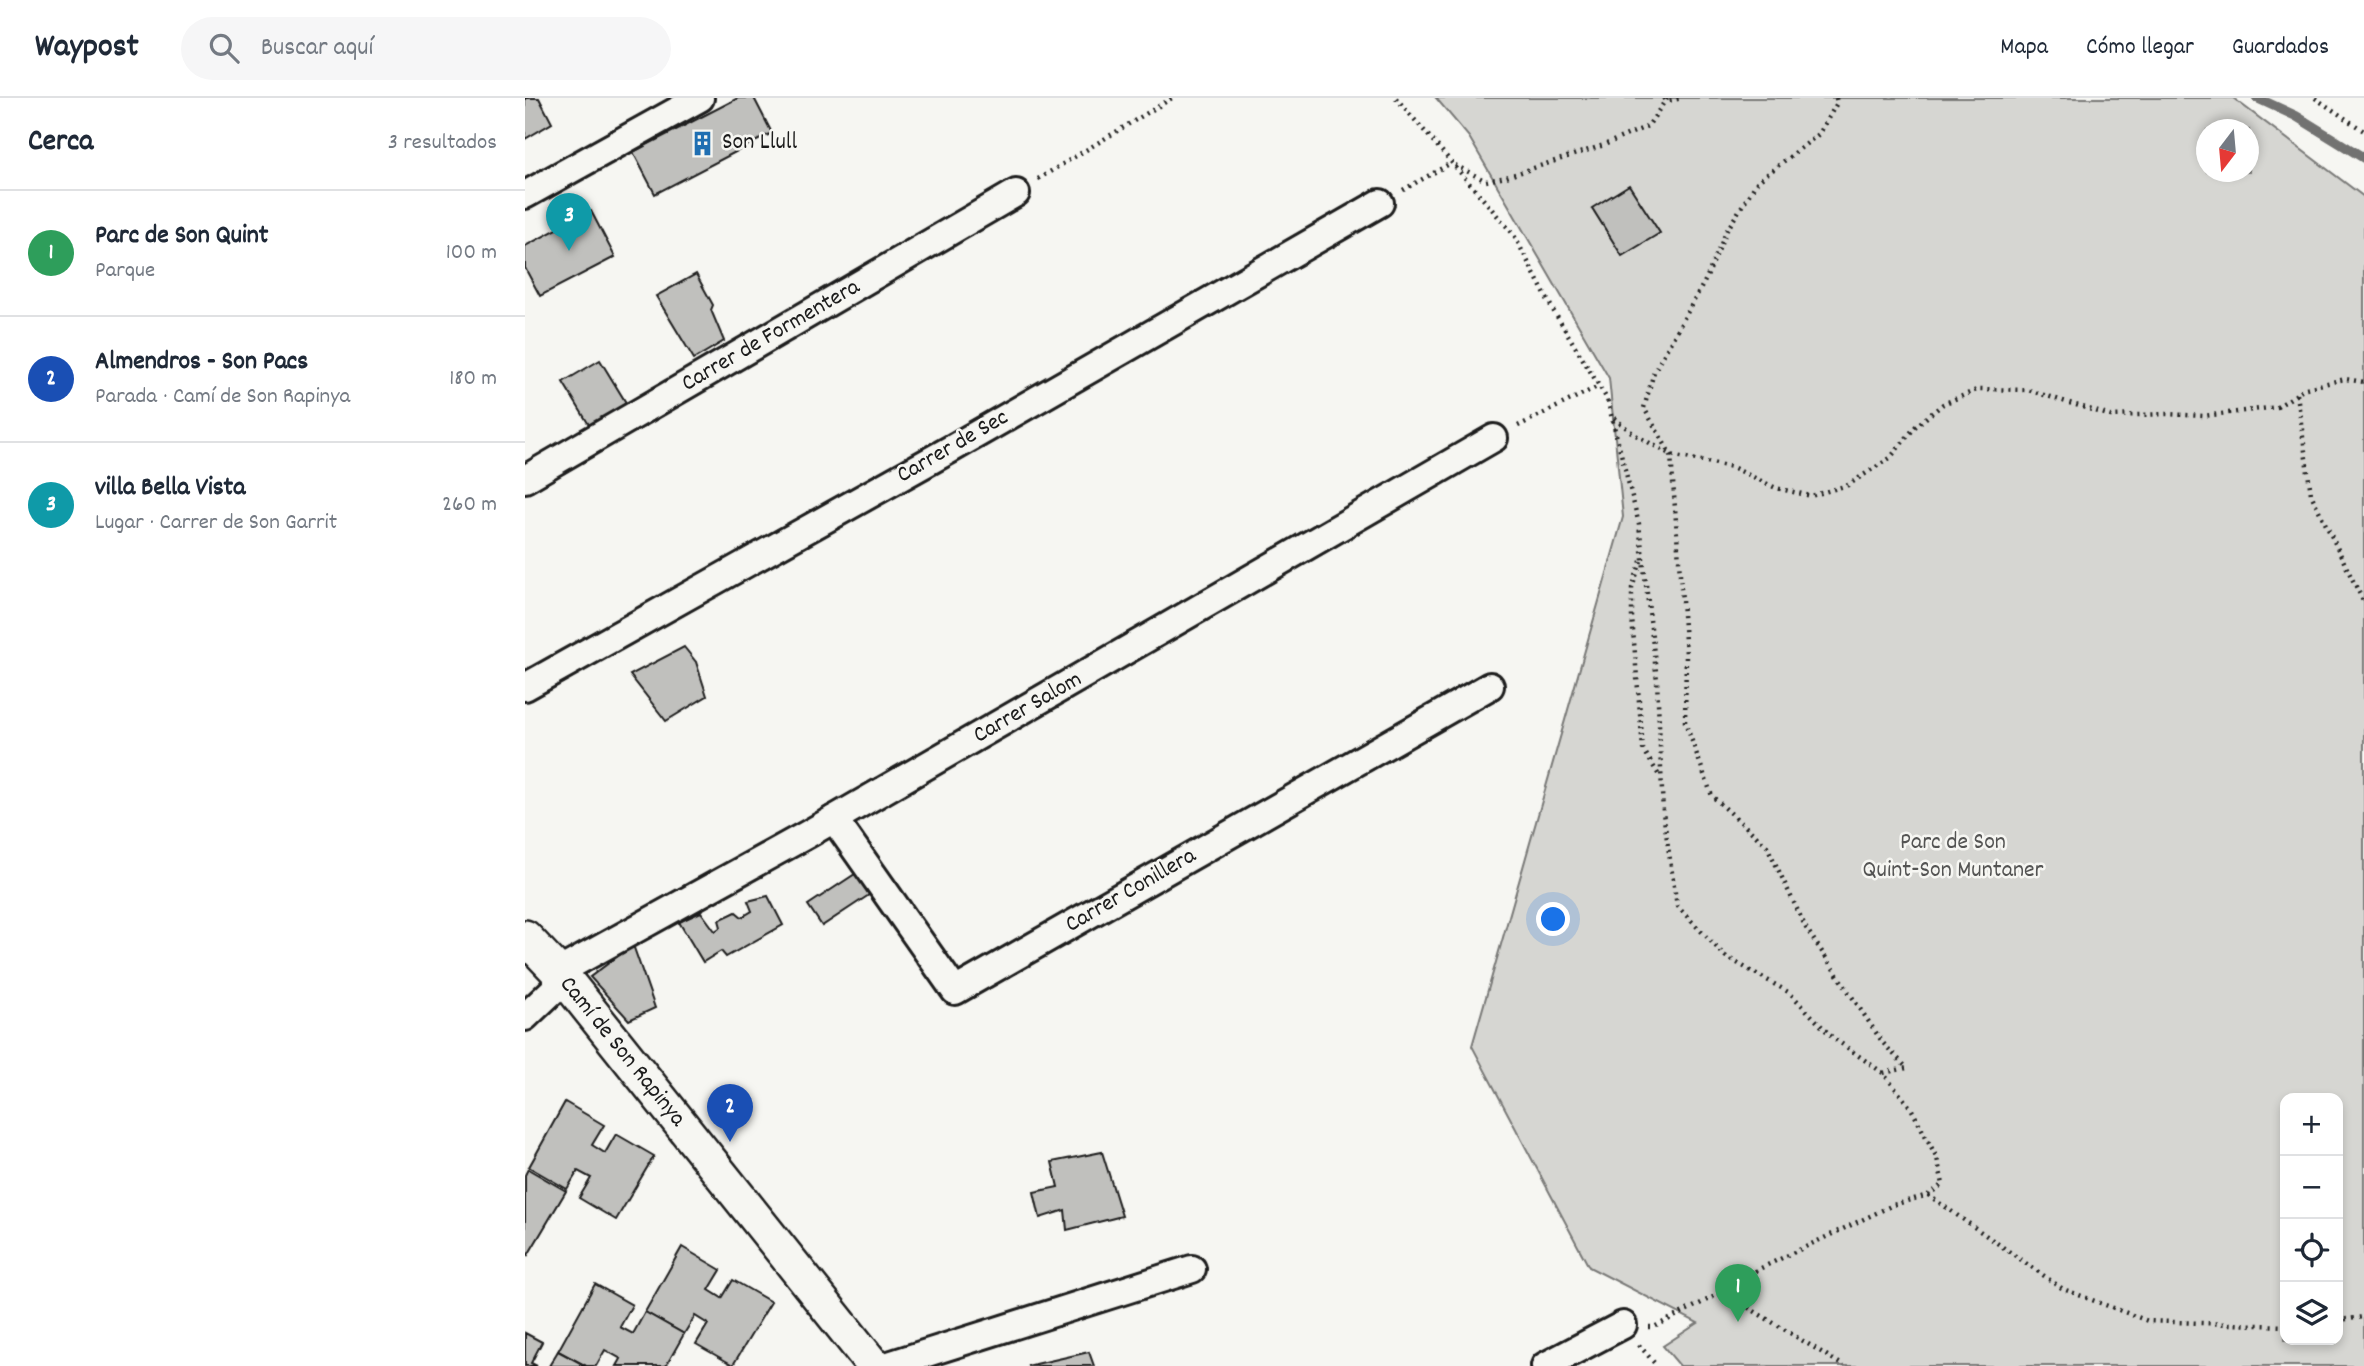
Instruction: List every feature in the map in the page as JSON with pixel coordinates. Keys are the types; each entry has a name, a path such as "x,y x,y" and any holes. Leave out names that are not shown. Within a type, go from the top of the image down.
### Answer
{"street":[{"path":"525,195 700,98"},
{"name":"Carrer de Formentera","path":"525,479 1016,192"},
{"name":"Carrer de Sec","path":"525,687 951,449 1380,203"},
{"name":"Carrer Salom","path":"525,1017 562,976 1494,438"},
{"name":"Carrer Conillera","path":"834,819 955,991 1490,686"},
{"name":"Camí de Son Rapinya","path":"525,937 562,976 874,1366"},
{"path":"886,1366 1192,1269"},
{"path":"1545,1366 1623,1325"}],"path":[{"path":"1016,192 1172,98"},
{"path":"1396,98 1514,235 1553,310 1607,399 1639,524 1657,680 1663,813 1677,906 1725,956 1790,993 1832,1037 1882,1073 1911,1108 1937,1158 1943,1184 1929,1195 1883,1210 1759,1269 1723,1292 1654,1327 1623,1325"},
{"path":"1451,163 1486,181 1506,177 1604,145 1648,125 1666,99 1683,98"},
{"path":"1836,98 1837,103 1819,134 1757,182 1727,230 1706,279 1654,372 1644,408 1671,455 1686,654 1685,722 1712,796 1767,846 1806,928 1883,1043 1906,1068 1882,1073"},
{"path":"2315,98 2364,131"},
{"path":"1380,203 1451,163"},
{"path":"1613,418 1634,434 1671,455 1732,467 1776,488 1811,496 1848,485 1890,458 1916,426 1943,404 1979,389 2028,390 2111,416 2204,416 2277,407 2306,388 2345,379 2364,382"},
{"path":"1494,438 1599,386"},
{"path":"2297,394 2311,494 2364,603"},
{"path":"1643,557 1632,588 1632,618 1643,749 1661,780"},
{"path":"1929,1195 2063,1289 2148,1321 2280,1326"},
{"path":"1723,1292 1844,1366"},
{"path":"2343,1319 2364,1317"}],"green space":[{"name":"Parc de Son Quint-Son Muntaner","path":"1436,98 2233,98 2364,197 2364,1366 1680,1366 1663,1346 1698,1323 1589,1267 1472,1046 1623,517 1609,378 1469,137"}],"building":[{"path":"525,98 539,98 552,123 525,139"},
{"name":"Son Llull","path":"738,98 754,98 772,133 655,194 633,152"},
{"path":"1629,185 1660,233 1622,256 1592,208"},
{"path":"591,211 615,257 540,296 525,268 525,246"},
{"path":"696,274 713,305 711,310 724,341 694,359 656,296"},
{"path":"600,360 628,406 591,428 563,382"},
{"path":"684,647 696,662 707,696 666,721 630,675"},
{"path":"858,872 869,895 822,926 808,905"},
{"path":"768,896 783,925 726,957 721,951 703,962 679,922 701,912 715,931 721,927 719,920 736,912 742,917 752,911 748,901"},
{"path":"633,945 655,1008 629,1020 590,977"},
{"path":"565,1102 604,1125 592,1145 605,1153 616,1134 654,1156 616,1220 579,1198 591,1178 578,1171 567,1189 529,1167"},
{"path":"1102,1152 1122,1216 1067,1230 1065,1210 1040,1218 1034,1192 1058,1187 1052,1162"},
{"path":"528,1169 566,1191 528,1255 525,1253 525,1175"},
{"path":"682,1247 721,1270 709,1290 722,1298 733,1280 771,1302 733,1365 696,1344 708,1324 695,1316 684,1334 645,1312"},
{"path":"595,1284 632,1305 620,1327 633,1334 645,1312 684,1334 666,1366 617,1366 621,1359 605,1350 596,1366 586,1366 558,1351"},
{"path":"525,1333 542,1342 531,1363 537,1366 525,1366"},
{"path":"558,1351 586,1366 549,1366"},
{"path":"1089,1352 1094,1366 1027,1366"}],"waterway":[{"path":"2257,98 2296,116 2364,158"}],"place":[{"name":"Son Llull","path":"702,143"},
{"name":"villa Bella Vista","path":"569,251"},
{"name":"Almendros - Son Pacs","path":"730,1142"},
{"name":"Parc de Son Quint","path":"1738,1322"}]}
